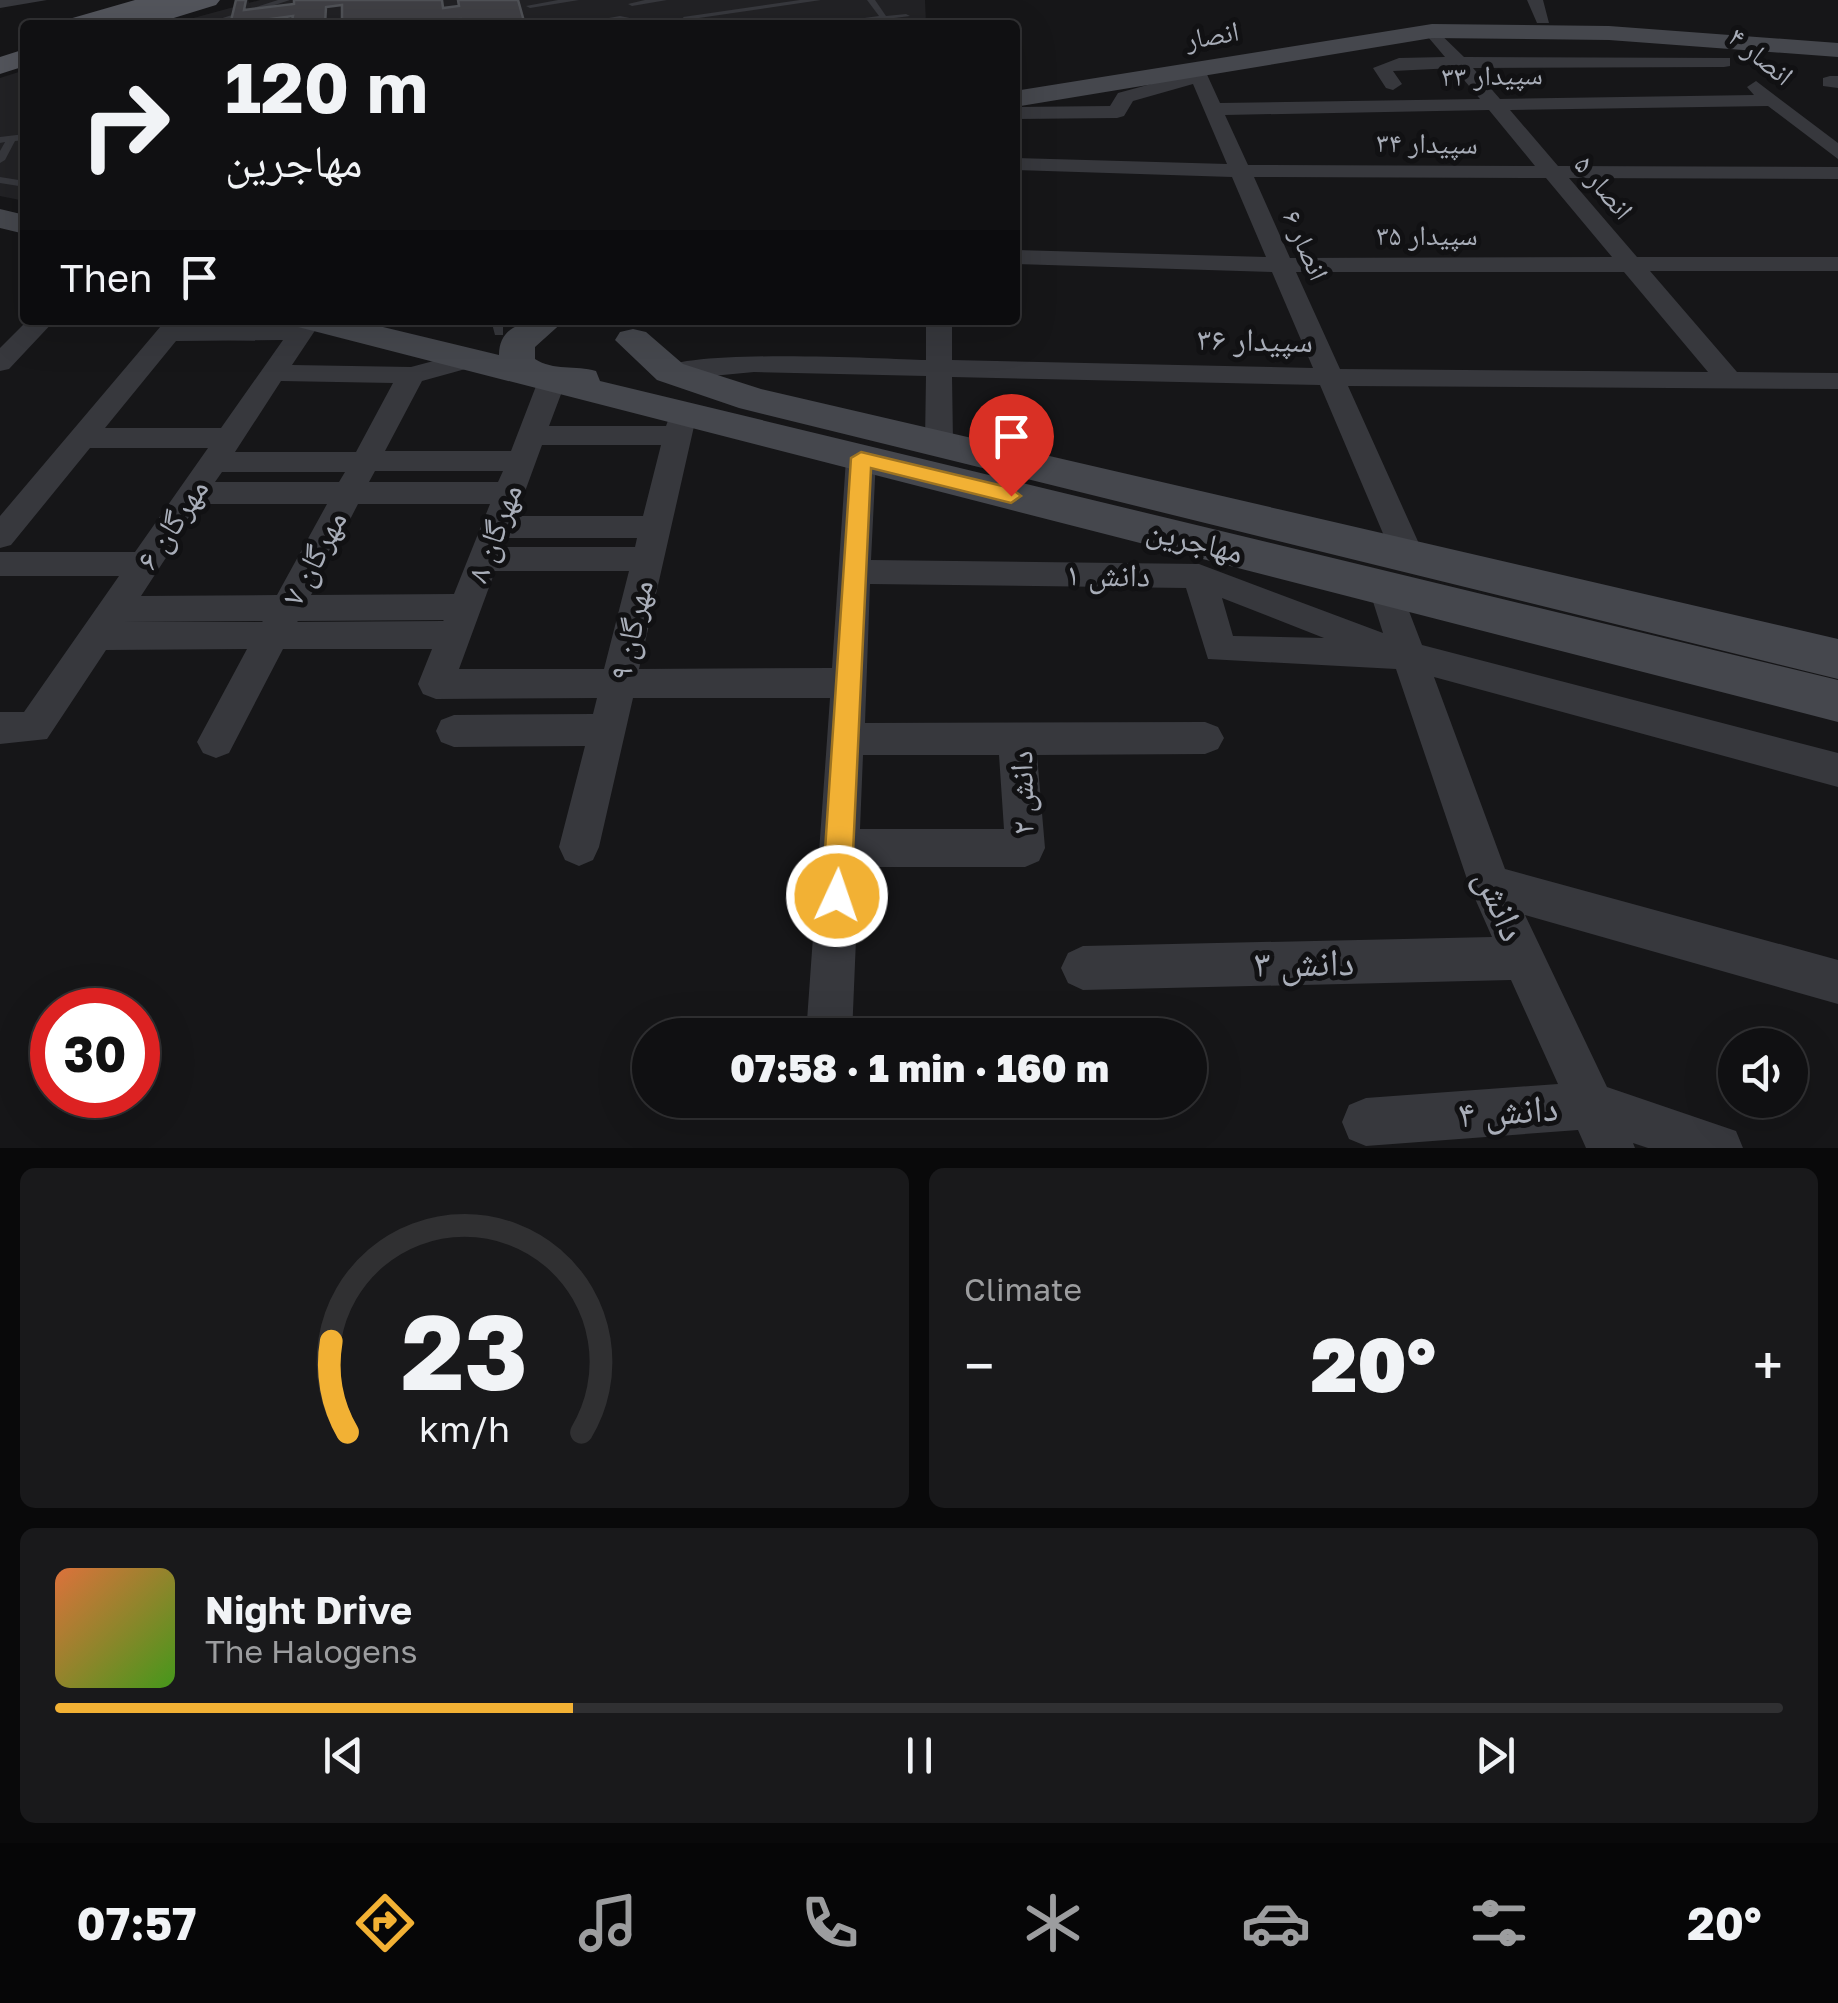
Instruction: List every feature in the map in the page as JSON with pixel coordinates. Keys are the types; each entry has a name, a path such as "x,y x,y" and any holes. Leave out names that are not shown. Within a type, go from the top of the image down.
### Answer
{"main road":[{"path":"95,20 162,0"},
{"path":"141,20 207,0"},
{"name":"انصار","path":"1020,98 1424,20 1539,10 1692,34 1838,50"},
{"name":"انصار","path":"1020,83 1194,66 1432,31 1505,29 1838,38"},
{"name":"مهاجرین","path":"312,325 677,407 861,458 1397,572 1838,660"},
{"path":"539,325 517,344 514,354 538,377 601,373 624,358 626,330"},
{"name":"مهاجرین","path":"626,330 677,407"},
{"name":"مهاجرین","path":"677,407 752,399 939,442 1838,701"}],"street":[{"path":"6,5 39,0"},
{"name":"انصار ۵","path":"1432,31 1730,381"},
{"name":"انصار ۴","path":"1692,34 1838,153"},
{"path":"1374,37 1399,63"},
{"path":"1394,84 1382,68 1399,63 1724,62"},
{"path":"1020,113 1117,112 1125,98 1194,66"},
{"name":"انصار ۶","path":"1194,66 1331,377 1397,572"},
{"name":"سپیدار ۳۳","path":"1213,109 1772,100"},
{"path":"1804,126 1838,126"},
{"name":"سپیدار ۳۴","path":"1020,164 1240,171 1838,172"},
{"name":"سپیدار ۳۵","path":"1020,257 1282,264 1838,264"},
{"path":"0,363 37,325"},
{"path":"0,537 174,326 240,325"},
{"name":"مهرگان ۶","path":"17,728 105,622 306,325"},
{"path":"939,325 939,442"},
{"path":"272,373 411,374 471,359"},
{"name":"سپیدار ۳۶","path":"82,438 364,461 526,448 677,407 754,364 1331,377 1838,381"},
{"name":"مهرگان ۷","path":"216,742 411,374"},
{"name":"مهرگان ۸","path":"538,377 526,448 436,684 618,684"},
{"name":"مهرگان ۹","path":"578,847 652,543 677,407"},
{"path":"830,1018 861,458"},
{"path":"192,493 509,493"},
{"path":"0,498 32,498"},
{"path":"496,527 652,543"},
{"path":"484,559 652,543"},
{"path":"0,564 144,564"},
{"name":"دانش ۱","path":"855,572 1199,576 1406,655"},
{"name":"دانش","path":"1397,572 1406,655 1490,885 1610,1148"},
{"path":"1199,576 1220,648 1406,655 1838,770"},
{"path":"105,622 460,621"},
{"path":"618,684 848,682"},
{"path":"454,730 607,730"},
{"name":"دانش ۲","path":"839,848 1025,848 1017,739 1204,738"},
{"path":"846,739 1017,739"},
{"path":"1490,885 1838,982"},
{"name":"دانش ۳","path":"1083,968 1524,958"},
{"path":"1591,1105 1718,1148"},
{"name":"دانش ۴","path":"1366,1122 1591,1105"}],"lane":[{"path":"221,20 286,0"},
{"path":"530,6 575,0"},
{"path":"631,2 663,0"},
{"path":"688,20 687,17 817,0"},
{"path":"871,0 883,17"},
{"path":"858,20 906,16"},
{"path":"0,160 6,140"}],"shaded area":[{"path":"260,0 925,0 926,20 186,20"},
{"path":"20,72 20,200 0,196 0,78"}],"building":[{"path":"236,0 246,0 244,10 294,4 294,0 442,0 443,8 459,6 458,0 518,0 524,20 342,20 342,5 326,7 325,20 292,20 293,16 231,20"}],"route":[{"path":"837,896 861,458 1011,496"}]}
